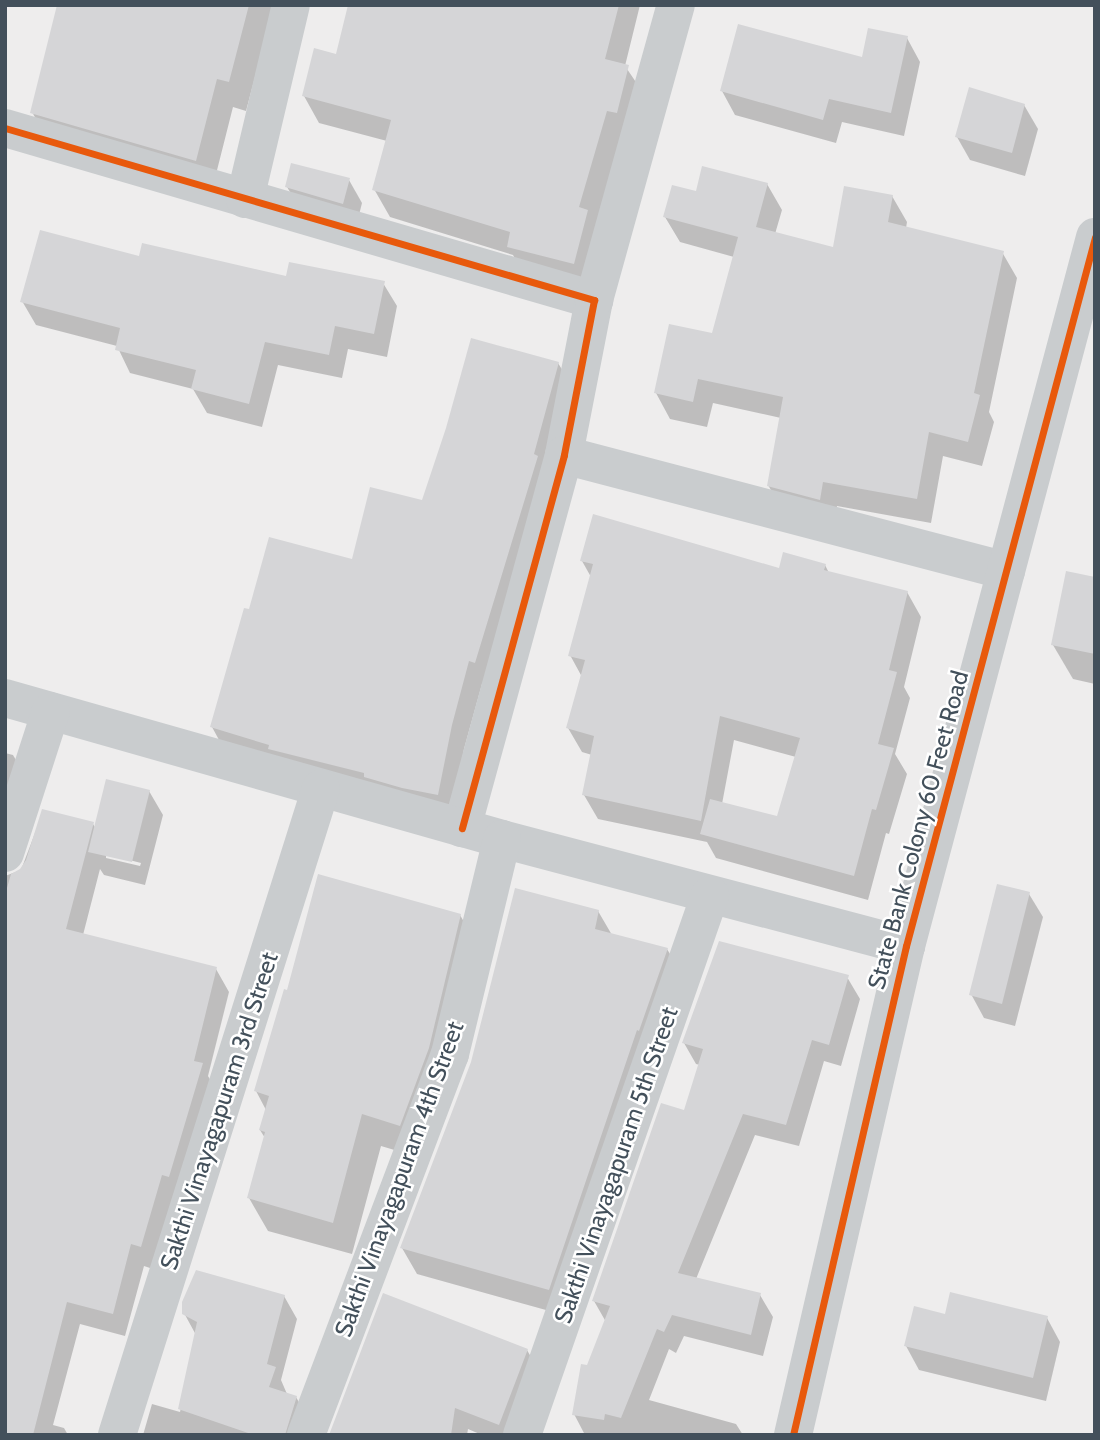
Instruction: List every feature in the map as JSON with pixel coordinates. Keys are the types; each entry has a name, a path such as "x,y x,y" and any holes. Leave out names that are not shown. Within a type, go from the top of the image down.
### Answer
{"street":[{"path":"246,199 291,5"},
{"path":"462,828 564,455 594,300 676,5"},
{"path":"5,128 594,300"},
{"name":"State Bank Colony 60 Feet Road","path":"793,1435 906,946 1006,571 1089,281 1095,237"},
{"path":"564,455 1006,571"},
{"path":"5,698 462,828 906,946"},
{"path":"5,853 51,711"},
{"name":"Sakthi Vinayagapuram 3rd Street","path":"117,1435 321,788"},
{"name":"Sakthi Vinayagapuram 4th Street","path":"306,1435 450,1054 502,839"},
{"name":"Sakthi Vinayagapuram 5th Street","path":"522,1435 710,895"}],"building":[{"path":"57,5 249,5 229,82 217,79 196,161 30,113"},
{"path":"348,5 619,5 605,59 629,65 617,113 607,111 579,207 588,210 574,264 507,247 510,232 372,190 391,120 302,96 314,48 336,54"},
{"path":"738,24 862,57 868,28 908,36 891,113 829,99 823,120 720,91"},
{"path":"969,87 1025,104 1012,153 955,137"},
{"path":"291,163 350,178 343,204 285,187"},
{"path":"702,166 768,183 756,227 833,247 844,186 893,195 888,222 1004,251 974,393 980,395 968,442 929,432 917,499 823,482 820,500 767,486 783,397 698,379 693,402 654,393 669,324 712,333 738,237 663,217 672,185 696,191"},
{"path":"40,230 139,256 142,243 286,276 289,262 385,281 374,334 335,326 329,355 265,342 249,404 191,389 196,370 115,350 120,328 20,302"},
{"path":"471,338 559,362 534,454 538,456 475,663 469,661 452,725 438,795 402,788 364,777 364,773 268,749 269,745 210,727 244,608 249,609 269,537 352,559 370,487 422,500 446,428"},
{"path":"593,514 779,568 783,552 826,564 824,570 908,591 889,670 897,672 878,744 894,748 876,810 872,809 854,876 700,834 710,799 777,816 800,738 720,716 701,821 582,795 594,736 566,728 585,660 568,656 593,564 580,561"},
{"path":"1066,571 1095,577 1095,654 1051,645"},
{"path":"106,779 150,790 132,862 88,852"},
{"path":"42,809 94,822 66,929 217,967 194,1061 203,1063 169,1177 162,1175 141,1247 131,1244 113,1314 67,1302 33,1435 5,1435 5,895 11,874 20,869 26,860"},
{"path":"318,874 461,914 429,1048 400,1126 362,1114 333,1223 247,1198 265,1132 259,1130 269,1096 254,1091 284,989 287,990"},
{"path":"997,884 1030,892 1002,1004 969,995"},
{"path":"515,888 599,910 595,929 668,948 639,1031 637,1030 549,1290 400,1248 471,1062"},
{"path":"719,941 849,975 829,1045 812,1040 786,1125 743,1114 678,1273 761,1293 751,1335 672,1315 664,1332 657,1329 621,1418 605,1414 604,1420 572,1415 581,1364 587,1365 610,1306 592,1301 661,1103 684,1110 703,1049 682,1043"},
{"path":"196,1270 285,1295 267,1364 276,1367 269,1387 297,1396 285,1435 254,1435 178,1409 197,1322 182,1314 182,1302"},
{"path":"950,1292 1048,1316 1033,1378 904,1346 914,1306 945,1314"},
{"path":"383,1293 528,1349 499,1425 455,1408 451,1435 329,1435"}],"cycle path":[{"path":"5,128 594,300 564,455 462,828"},
{"path":"793,1435 906,946 1095,237"}]}
